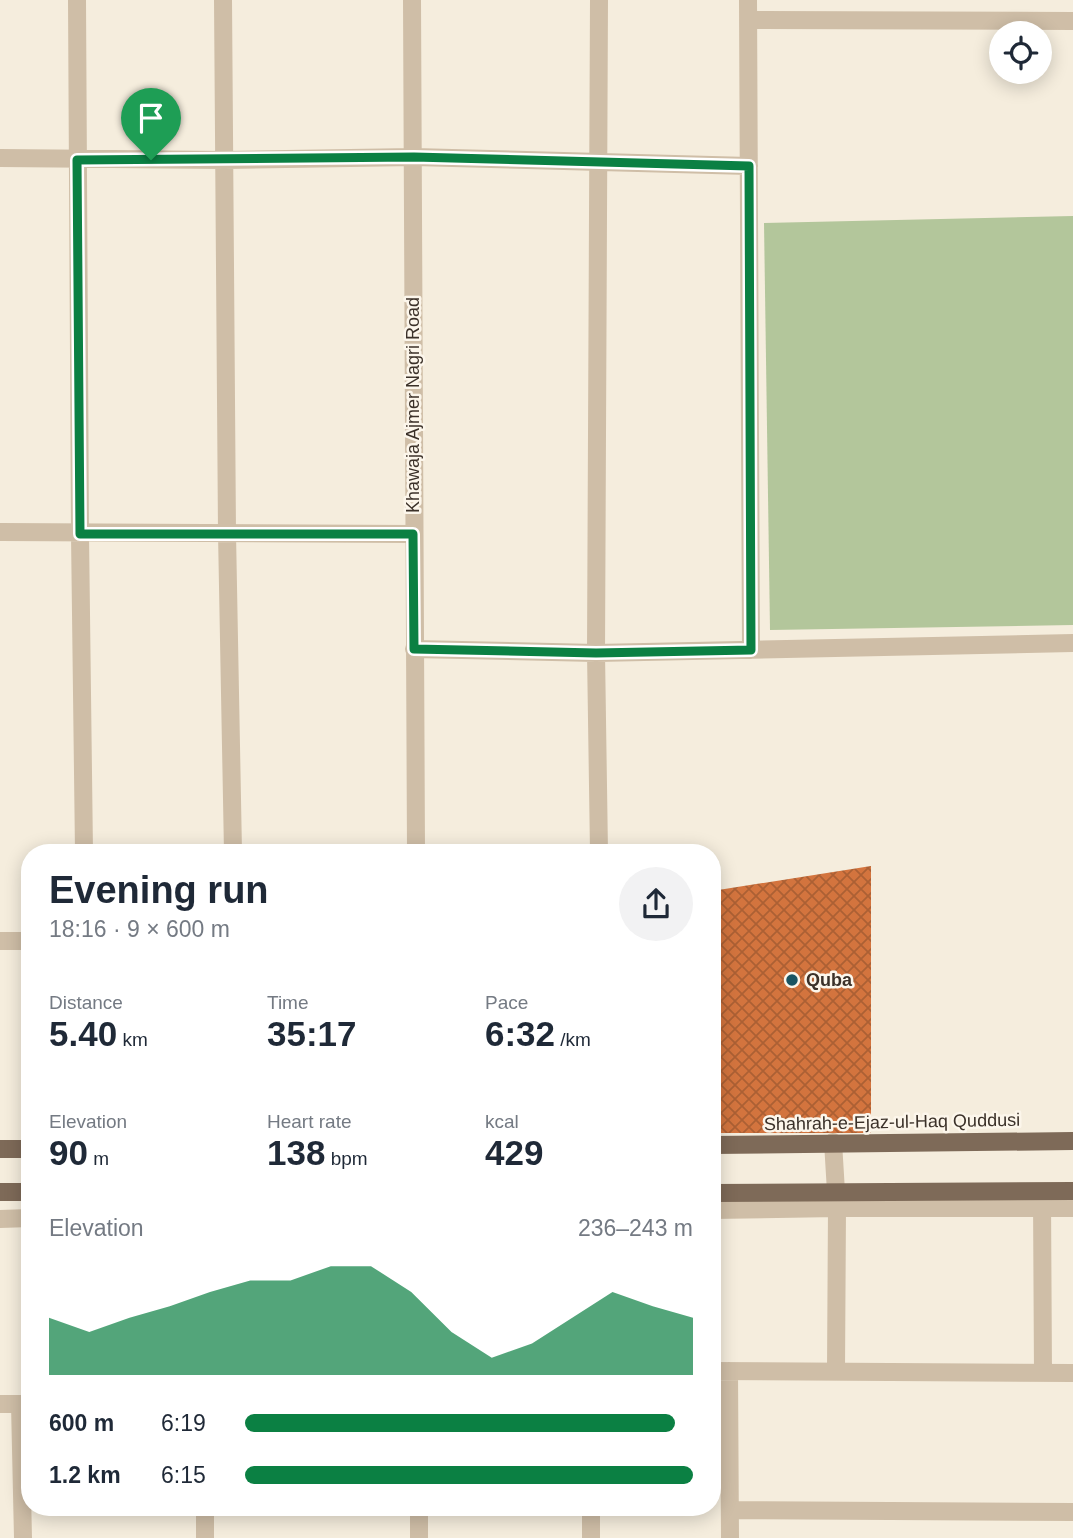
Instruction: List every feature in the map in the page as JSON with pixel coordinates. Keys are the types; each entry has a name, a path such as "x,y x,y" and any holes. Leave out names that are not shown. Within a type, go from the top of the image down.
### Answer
{"main road":[{"name":"Shahrah-e-Ejaz-ul-Haq Quddusi","path":"721,1145 1073,1141"},
{"path":"0,1149 21,1149"},
{"path":"721,1194 836,1200 1042,1199 1073,1191"},
{"path":"0,1192 21,1192"}],"street":[{"path":"77,0 84,844"},
{"path":"223,0 233,844"},
{"name":"Khawaja Ajmer Nagri Road","path":"412,0 415,844"},
{"path":"598,0 596,653 599,844"},
{"path":"748,0 751,650"},
{"path":"748,20 1073,21"},
{"path":"0,158 225,160 414,157 749,166"},
{"path":"0,532 413,534"},
{"path":"414,649 596,653 1073,643"},
{"path":"0,941 21,941"},
{"path":"833,1142 836,1200 836,1371"},
{"path":"1043,1373 1042,1199 1073,1209"},
{"path":"721,1209 836,1200"},
{"path":"0,1219 21,1218"},
{"path":"730,1538 721,1371 1073,1373"},
{"path":"0,1404 21,1404"},
{"path":"730,1510 1073,1511"},
{"path":"23,1516 23,1538"},
{"path":"205,1516 205,1538"},
{"path":"419,1516 419,1538"},
{"path":"591,1516 592,1538"}],"green space":[{"path":"1073,216 1073,625 770,630 764,223"}],"building":[{"name":"Quba","path":"871,866 871,1133 721,1133 721,890"}],"place":[{"name":"Quba","path":"792,980"}],"route":[{"path":"414,157 749,166 751,650 596,653 414,649 413,534 80,534 77,160 151,160 414,157"}]}
